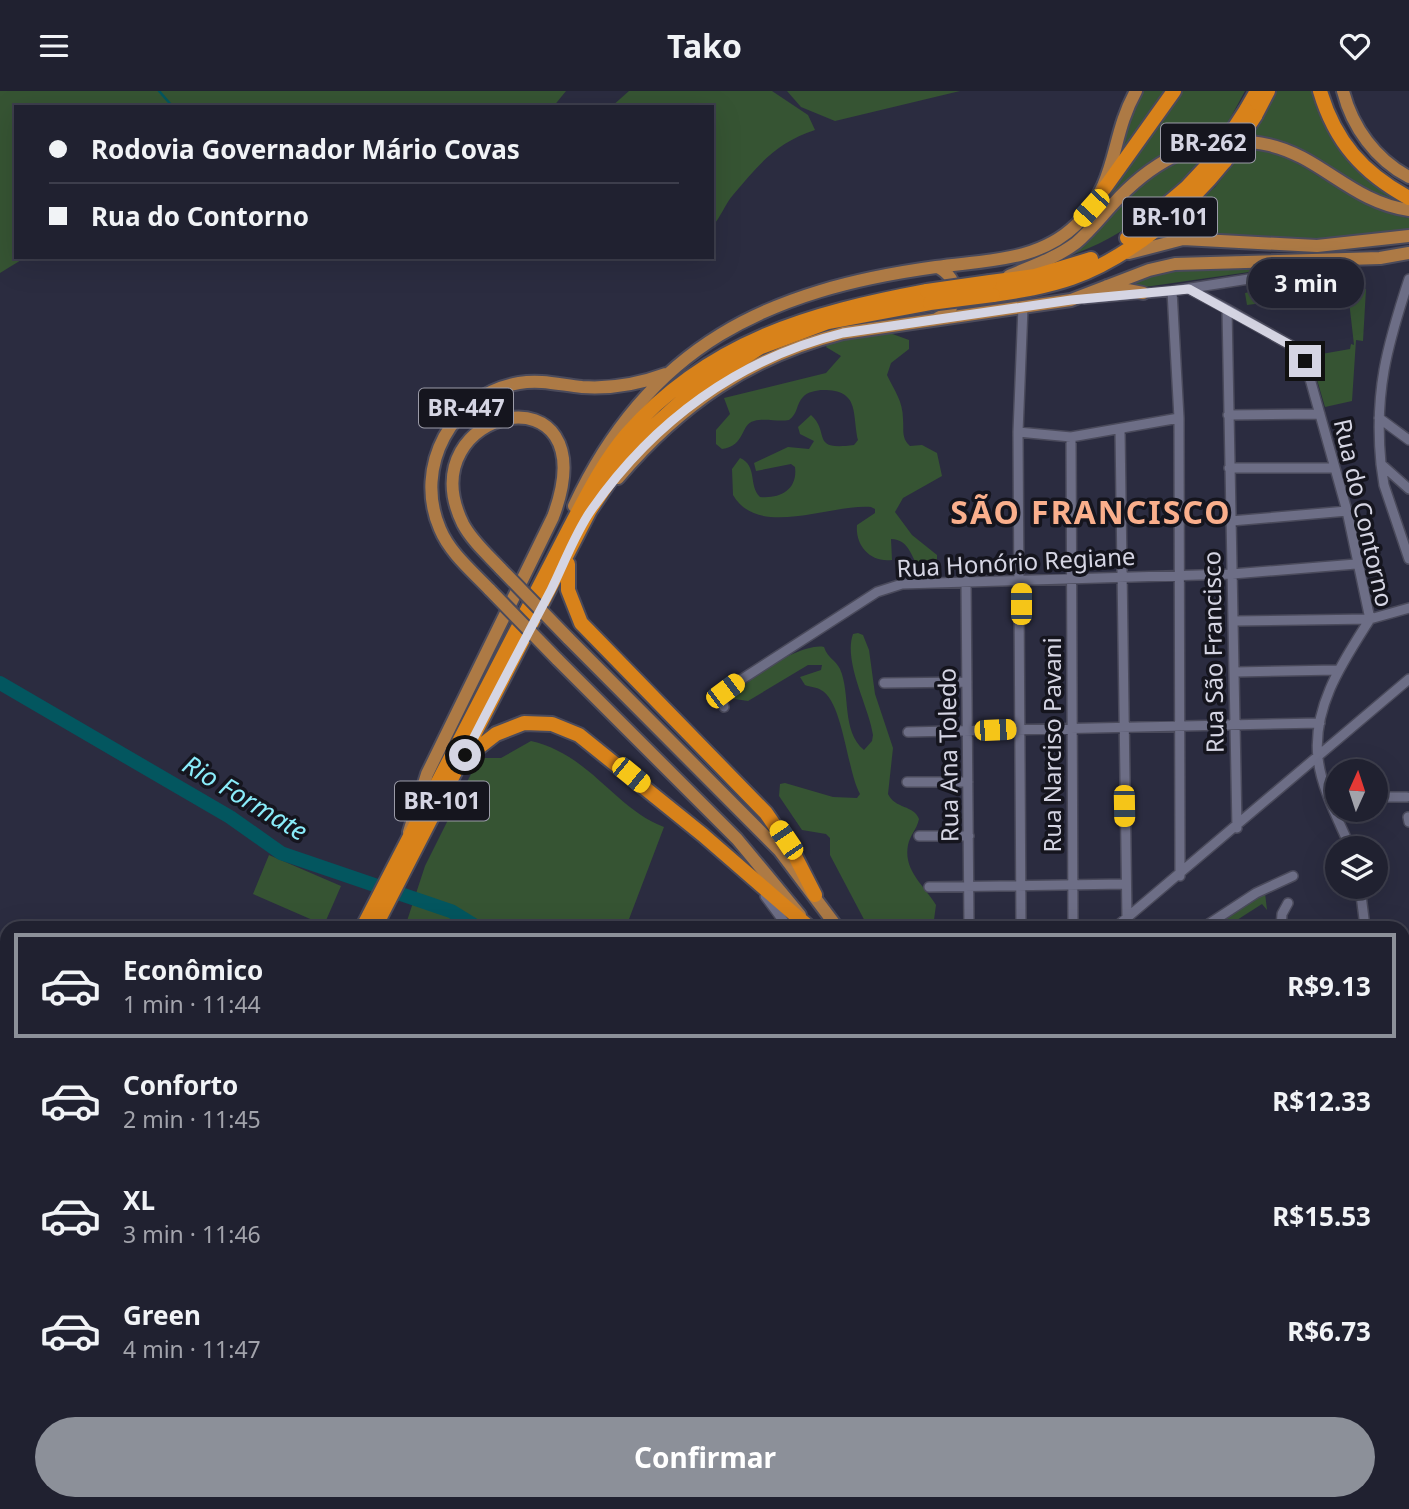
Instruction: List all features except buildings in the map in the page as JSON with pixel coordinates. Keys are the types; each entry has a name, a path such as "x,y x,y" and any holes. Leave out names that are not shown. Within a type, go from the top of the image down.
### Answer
{"highway":[{"path":"1104,189 1174,91"},
{"name":"BR-101","path":"1251,113 1257,91"},
{"name":"BR-101","path":"995,285 1055,284 1105,262 1167,220 1210,181 1220,159 1268,91"},
{"path":"1320,91 1329,121 1349,153 1373,176 1409,198"},
{"name":"BR-101","path":"375,920 403,863 456,773 590,510 636,442 724,367 759,348 809,327 929,297 1063,269 1100,255 1135,233 1220,159"},
{"name":"BR-101","path":"403,863 407,843 569,529 602,470 626,435 655,406 719,359 799,320 847,306 929,297"},
{"path":"573,546 567,572 568,590 581,623 766,813 794,854 815,895"},
{"path":"456,773 478,747 505,729 534,722 562,727 594,745 802,921"}],"main road":[{"path":"569,529 573,509 594,464 616,429 670,373 728,331 799,296 842,283 1026,254 1055,242 1074,226 1104,189 1136,91"},
{"path":"1343,91 1351,115 1367,141 1389,164 1409,177"},
{"name":"BR-262","path":"995,285 1063,252 1091,229 1137,179 1163,160 1199,145 1220,140 1271,145 1287,151 1369,200 1409,210"},
{"path":"1105,262 1146,247 1183,239 1317,246 1409,236"},
{"path":"590,510 640,452 666,427 724,381 758,362 806,342 843,333 1071,300 1149,270 1201,261 1380,258 1409,253"},
{"path":"983,261 970,271 965,286 966,294 976,307 991,311"},
{"path":"936,319 950,310 956,295 953,280 939,267"},
{"path":"1107,286 1143,293"},
{"name":"BR-447","path":"670,373 613,387 540,381 517,383 485,394 466,407 451,424 433,465 432,507 449,545 557,659 754,857 804,921"},
{"name":"BR-447","path":"407,843 422,785 553,517 561,491 565,464 559,443 545,427 519,417 497,419 476,432 461,453 455,480 455,498 463,524 501,569 568,638 764,833 834,921"}],"street":[{"path":"1071,300 1189,289 1380,258"},
{"path":"1409,279 1384,357 1379,418 1384,485 1409,559"},
{"path":"1189,289 1227,309"},
{"path":"1172,291 1179,418 1180,876"},
{"path":"1021,921 1022,729 1018,432 1023,307"},
{"name":"Rua do Contorno","path":"1227,309 1300,352 1347,511 1356,564 1370,619 1337,670 1320,723 1318,759"},
{"name":"Rua São Francisco","path":"1227,309 1237,828"},
{"path":"1228,415 1320,414"},
{"path":"1018,432 1071,437 1179,418"},
{"path":"1379,418 1409,440"},
{"path":"1120,430 1127,919"},
{"name":"Rua Narciso Pavani","path":"1071,437 1073,921"},
{"path":"1381,464 1409,489"},
{"path":"1229,468 1335,468"},
{"path":"1231,520 1347,511"},
{"name":"Rua Honório Regiane","path":"724,707 721,699 725,691 739,681 877,592 902,584 1232,574 1356,564"},
{"name":"Rua Ana Toledo","path":"965,581 969,921"},
{"path":"1234,621 1370,619 1409,608"},
{"path":"1235,672 1337,670"},
{"path":"1124,921 1237,828 1409,679"},
{"path":"884,683 967,682"},
{"path":"908,732 1320,723"},
{"path":"1318,759 1325,777"},
{"path":"907,782 968,782"},
{"path":"1388,797 1406,797"},
{"path":"919,836 969,836"},
{"path":"738,865 783,921"},
{"path":"1213,921 1256,893 1293,876"},
{"path":"929,887 1125,884"},
{"path":"1362,899 1365,921"},
{"path":"1281,921 1288,904"}],"green space":[{"path":"0,91 566,91 555,105 14,105 14,259 23,259 0,273"},
{"path":"629,91 772,91 808,115 815,130 789,141 760,164 730,199 714,224 714,105 613,105"},
{"path":"787,91 960,91 835,121 801,107"},
{"path":"1141,91 1167,91 1123,149 1131,114"},
{"path":"1180,91 1245,91 1221,135 1179,147 1144,168 1113,195 1083,227"},
{"path":"1277,91 1313,91 1327,130 1347,160 1374,185 1409,207 1371,196 1290,146 1252,135"},
{"path":"1247,146 1269,151 1289,160 1365,204 1409,218 1409,231 1318,241 1161,235 1215,187"},
{"path":"1211,149 1183,183 1148,213 1109,238 1069,256 1149,179 1166,167"},
{"path":"1305,264 1145,287 1119,284 1193,267"},
{"path":"1350,281 1352,291 1366,289 1363,341 1356,340 1352,401 1325,407 1310,356 1350,349 1351,344 1354,345 1348,292 1343,292 1341,282"},
{"path":"1292,285 1299,285 1301,298 1247,305 1245,293 1255,291 1256,297 1293,292"},
{"path":"887,332 909,340 909,349 891,363 887,375 903,413 905,440 910,446 922,445 937,453 942,476 903,498 895,512 912,535 937,555 937,571 920,569 906,546 897,540 891,539 892,560 871,556 861,546 857,525 875,513 875,509 871,507 776,517 759,515 745,508 733,495 732,469 740,458 749,466 754,487 760,497 781,494 791,487 795,467 791,464 756,471 754,463 788,447 809,449 814,441 800,434 798,427 811,415 826,443 854,445 858,440 854,412 849,399 843,394 835,391 815,391 805,395 789,420 754,421 746,426 735,444 722,449 716,444 716,430 730,414 724,398 826,373 841,356 826,347 828,343"},
{"path":"853,634 863,635 869,650 875,694 893,748 888,794 895,802 913,811 919,819 909,841 907,854 916,878 936,905 934,921 865,921 830,855 830,838 826,834 802,830 779,796 780,784 785,783 833,797 857,798 860,794 835,708 821,690 805,685 800,677 821,670 822,665 808,665 748,701 728,698 727,693 774,663 802,650 824,647 840,669 849,723 857,742 864,750 872,741 873,735 851,658"},
{"path":"531,741 552,748 586,769 631,808 664,827 628,921 407,921 425,866 479,758 501,758"},
{"path":"269,855 341,886 326,921 315,921 253,894"},
{"path":"1265,893 1267,910 1262,904 1235,921 1221,921"}],"waterway":[{"path":"159,91 171,105"},
{"name":"Rio Formate","path":"0,683 230,817 281,853 451,911 467,921"}],"district":[{"name":"SÃO FRANCISCO","path":"1091,513"}],"route":[{"path":"465,755 590,510 640,452 666,427 724,381 779,352 843,333 946,317 1071,300 1189,289 1292,346 1300,352 1305,361"}]}
